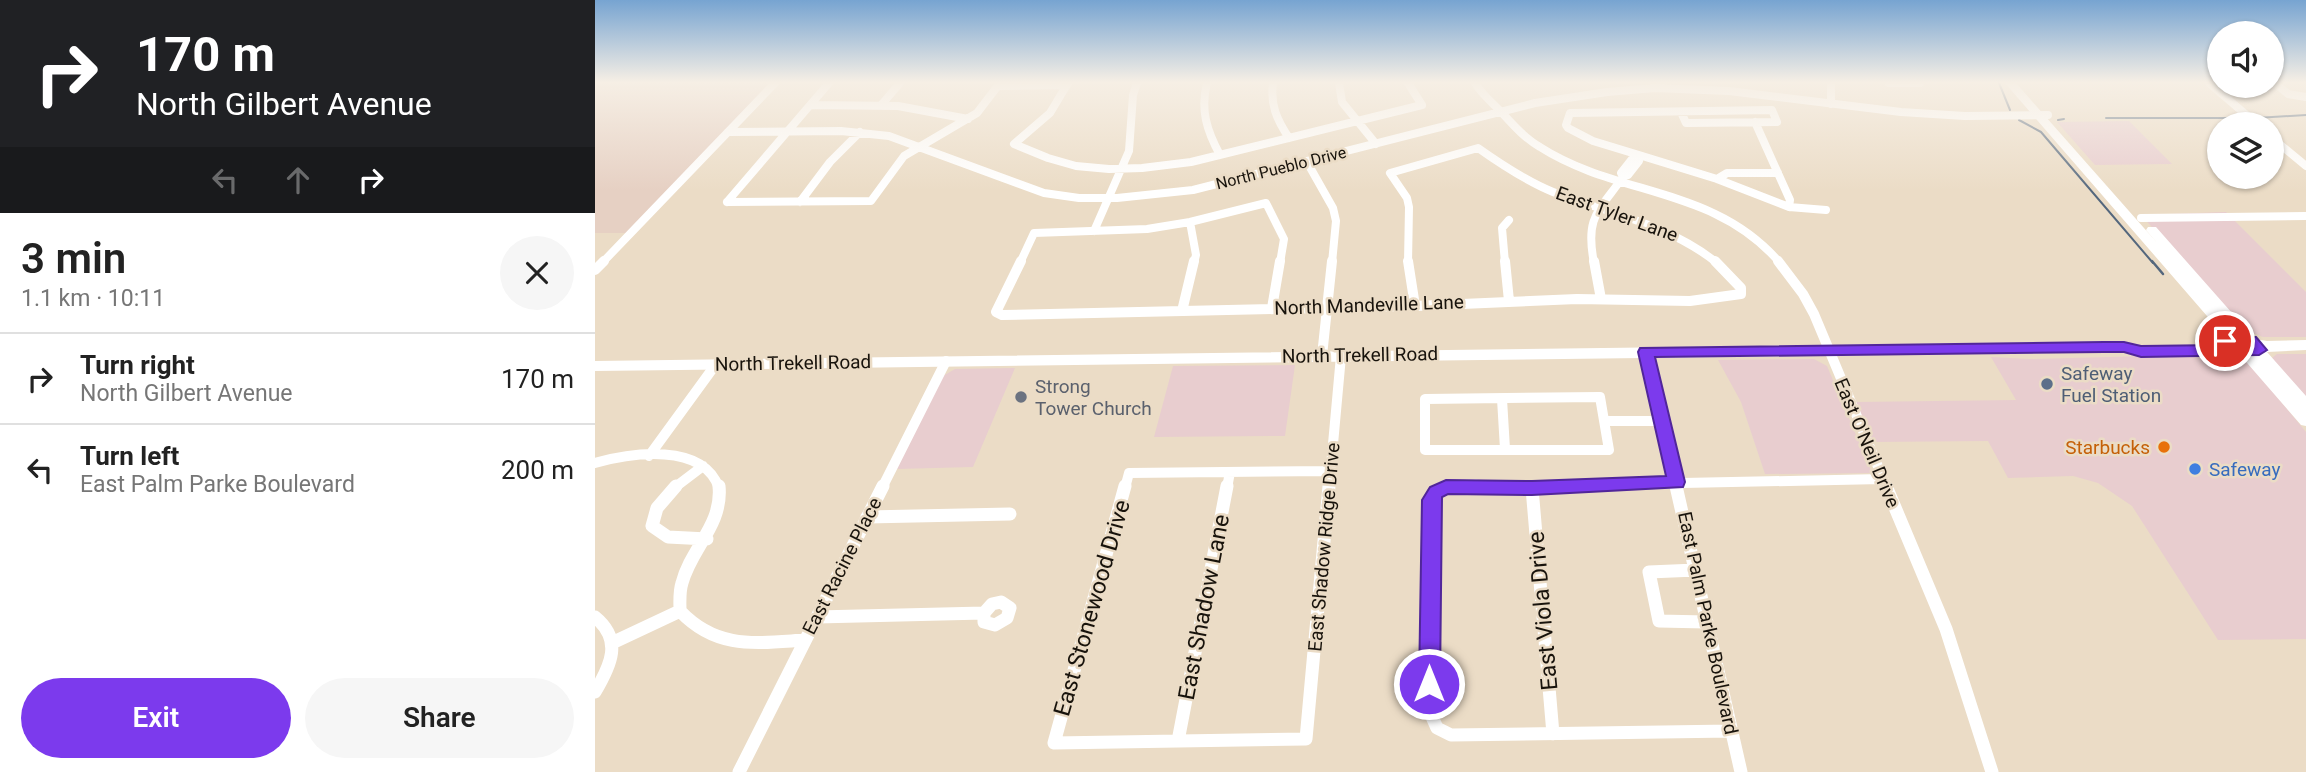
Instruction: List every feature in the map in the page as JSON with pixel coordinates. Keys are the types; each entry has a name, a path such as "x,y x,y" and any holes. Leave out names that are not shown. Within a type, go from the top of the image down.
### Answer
{"main road":[{"path":"2047,119 2141,218 2161,248"},
{"path":"2047,119 2306,405"},
{"name":"North Trekell Road","path":"595,366 2124,347 2141,351 2306,345"},
{"path":"2252,346 2306,421"}],"street":[{"path":"595,270 740,119"},
{"path":"799,119 727,202 871,201 898,162 968,120"},
{"path":"964,119 968,120"},
{"path":"1043,119 1014,144 1066,164 1123,168 1156,167 1220,155 1365,119"},
{"path":"1132,119 1131,144 1123,168 1094,231 1122,232 1190,222 1266,203 1279,224 1284,239 1272,308"},
{"path":"1205,119 1220,155"},
{"path":"1277,119 1289,138"},
{"name":"North Pueblo Drive","path":"728,132 860,132 888,136 922,146 1020,186 1056,194 1139,198 1193,190 1473,119"},
{"name":"East O'Neil Drive","path":"1508,119 1543,149 1583,168 1683,198 1713,212 1744,230 1785,265 1801,287 1947,629 1961,670 1978,738 1992,772"},
{"path":"1568,119 1568,128 1638,157 1717,179 1789,207 1826,210"},
{"path":"1685,119 1686,122 1755,122 1777,121 1776,119"},
{"path":"1357,121 1376,144"},
{"path":"1755,122 1790,200 1789,207"},
{"path":"800,202 830,162 860,132"},
{"path":"2284,147 2306,166"},
{"name":"East Tyler Lane","path":"1415,306 1407,255 1409,208 1407,198 1390,173 1478,148 1515,173 1551,191 1681,236 1707,252 1735,279 1741,288 1741,294"},
{"path":"1601,299 1589,237 1593,220 1622,178 1628,175 1639,161 1638,157"},
{"path":"1307,162 1333,208 1336,222 1322,356"},
{"path":"1717,179 1727,173 1778,173"},
{"path":"2141,218 2306,216"},
{"path":"1509,220 1502,228 1509,301"},
{"path":"1182,311 1196,255 1190,222"},
{"name":"North Mandeville Lane","path":"1094,231 1034,233 996,312 1002,315 1415,306 1509,301 1690,299 1741,294"},
{"name":"East Palm Parke Boulevard","path":"1646,352 1741,772"},
{"name":"East Shadow Ridge Drive","path":"1178,741 1306,739 1341,356"},
{"name":"East Racine Place","path":"739,772 946,361"},
{"path":"649,456 716,364"},
{"path":"1600,397 1609,450 1425,450 1425,399 1502,399 1600,397"},
{"path":"1502,399 1505,449"},
{"path":"1604,421 1662,421"},
{"path":"595,463 615,457 649,456 683,458 703,466 713,477 721,493 719,516 684,578 680,592 680,611 701,633 722,640 805,640"},
{"path":"703,466 658,505 652,517 652,526 668,537 707,539"},
{"path":"1230,472 1331,471"},
{"name":"East Stonewood Drive","path":"1178,741 1054,743 1129,473 1230,472"},
{"name":"East Shadow Lane","path":"1178,741 1230,472"},
{"path":"1731,731 1451,735 1437,728 1429,710 1431,500 1436,492 1446,487 1532,488 1677,482 1882,479"},
{"name":"East Viola Drive","path":"1532,488 1553,734"},
{"path":"867,517 1010,514"},
{"path":"1696,570 1649,572 1660,621 1706,622"},
{"path":"614,642 680,611"},
{"path":"817,617 984,613"},
{"path":"595,617 601,621 614,642 610,669 595,692"}],"shaded area":[{"path":"595,119 740,119 631,233 595,233"},
{"path":"2129,121 2172,164 2095,165 2057,122"},
{"path":"2226,212 2306,292 2306,337 2263,337 2245,330 2141,215"},
{"path":"2228,354 2249,363 2306,432 2306,639 2218,640 2132,506 2098,483 2073,476 2008,478 1988,441 1873,442 1856,402 2016,400 1991,357 2029,359"},
{"path":"2277,354 2306,354 2306,400 2272,358"},
{"path":"1814,359 1827,366 1872,473 1765,474 1741,402 1718,360"},
{"path":"1295,365 1285,436 1154,437 1173,366"},
{"path":"1015,368 973,467 897,469 943,376 955,369"}],"waterway":[{"path":"2058,120 2064,119"},
{"path":"2019,120 2041,132 2153,263"},
{"path":"2152,261 2163,274"}],"place":[{"name":"Safeway Fuel Station","path":"2047,384"},
{"name":"Strong Tower Church","path":"1021,397"},
{"name":"Starbucks","path":"2164,447"},
{"name":"Safeway","path":"2195,469"}],"route":[{"path":"1429,684 1431,500 1436,492 1446,487 1532,488 1677,482 1646,352 2104,347 2124,347 2141,351 2259,350 2251,341 2225,341"}]}
